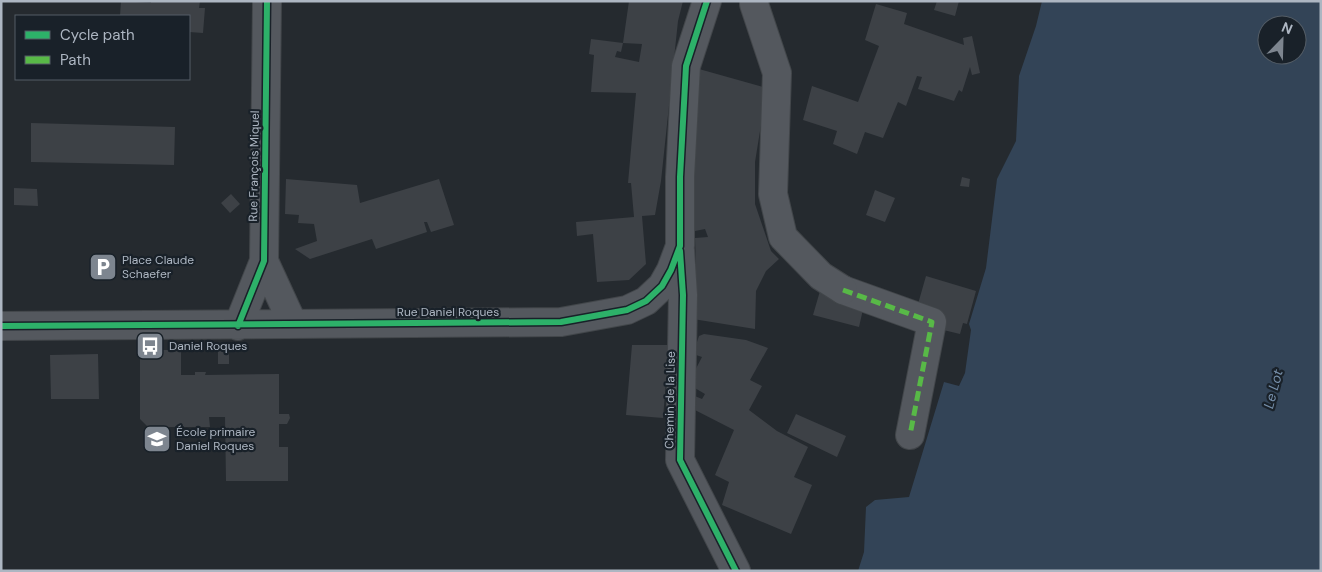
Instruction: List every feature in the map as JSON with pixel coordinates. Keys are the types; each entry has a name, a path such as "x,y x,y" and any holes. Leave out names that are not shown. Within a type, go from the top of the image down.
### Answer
{"street":[{"name":"Rue François Miquel","path":"238,326 264,261 267,1"},
{"name":"Rue Daniel Roques","path":"1,326 155,324 238,326 561,322 628,310 646,301 662,286 671,270 680,246 680,178 686,66 707,1"},
{"path":"754,2 777,73 773,194 783,237 821,276 844,290 932,322 910,435"},
{"name":"Chemin de la Lise","path":"680,246 683,295 680,460 736,571"},
{"path":"264,261 293,324"}],"water":[{"name":"Le Lot","path":"1042,1 1321,1 1321,571 858,571 864,552 866,507 875,500 909,497 944,382 959,386 965,373 971,330 969,324 986,268 997,179 1016,141 1019,76 1036,26"}],"building":[{"path":"121,1 151,3 151,1 200,1 199,8 205,8 203,33 190,32 190,15 120,15"},
{"path":"629,1 683,1 678,21 661,181 655,215 642,216 646,264 629,280 597,282 593,234 577,236 576,222 634,217 631,183 628,183 636,93 591,92 594,55 589,54 591,39 623,43","holes":["623,43 642,44 639,62 615,57 617,51 621,52"]},
{"path":"937,1 959,1 955,16 934,10"},
{"path":"876,4 907,13 904,24 964,45 963,38 972,36 980,73 972,75 970,67 962,92 959,90 954,101 918,89 922,77 917,76 906,106 898,102 883,138 865,132 857,154 833,144 837,131 803,120 812,86 858,102 879,46 865,40"},
{"path":"699,69 767,88 755,162 755,204 771,251 779,259 766,271 756,291 755,329 693,319 696,270 695,238 708,237 705,229 695,231 693,182"},
{"path":"31,123 175,127 174,165 31,162"},
{"path":"962,177 970,179 969,187 960,186"},
{"path":"286,179 357,185 360,203 439,179 454,225 431,232 427,222 424,222 427,232 376,249 372,239 310,259 295,249 317,241 314,224 298,223 299,215 285,214"},
{"path":"14,188 37,189 38,206 14,205"},
{"path":"875,190 895,198 885,222 866,215"},
{"path":"231,194 240,204 230,213 221,203"},
{"path":"926,276 976,291 967,324 963,323 960,334 935,328 916,311"},
{"path":"820,291 864,305 859,327 813,315"},
{"path":"704,334 746,340 768,348 750,380 762,386 749,410 777,431 808,447 794,477 812,485 791,534 722,505 729,482 715,475 734,430 691,408 690,394 702,399 705,394 688,384 702,357 693,354 699,336"},
{"path":"632,345 669,345 663,418 626,415"},
{"path":"229,349 229,364 218,364 218,350"},
{"path":"140,350 181,350 181,375 195,375 195,372 206,372 205,375 279,374 279,414 289,414 290,418 287,424 279,424 279,447 288,447 288,481 226,481 225,417 209,417 210,427 148,427 140,419"},
{"path":"98,354 99,399 51,399 50,355"},
{"path":"796,414 846,436 837,457 787,433"}],"marked path":[{"path":"843,290 932,322 910,435"}],"cycle path":[{"path":"238,326 264,261 267,1"},
{"path":"1,326 561,322 627,310 646,301 662,286 671,270 680,246 680,177 686,66 707,1"},
{"path":"680,251 683,295 680,460 736,571"}],"place":[{"name":"Place Claude Schaefer","path":"103,267"},
{"name":"Daniel Roques","path":"150,346"},
{"name":"École primaire Daniel Roques","path":"157,439"}]}
